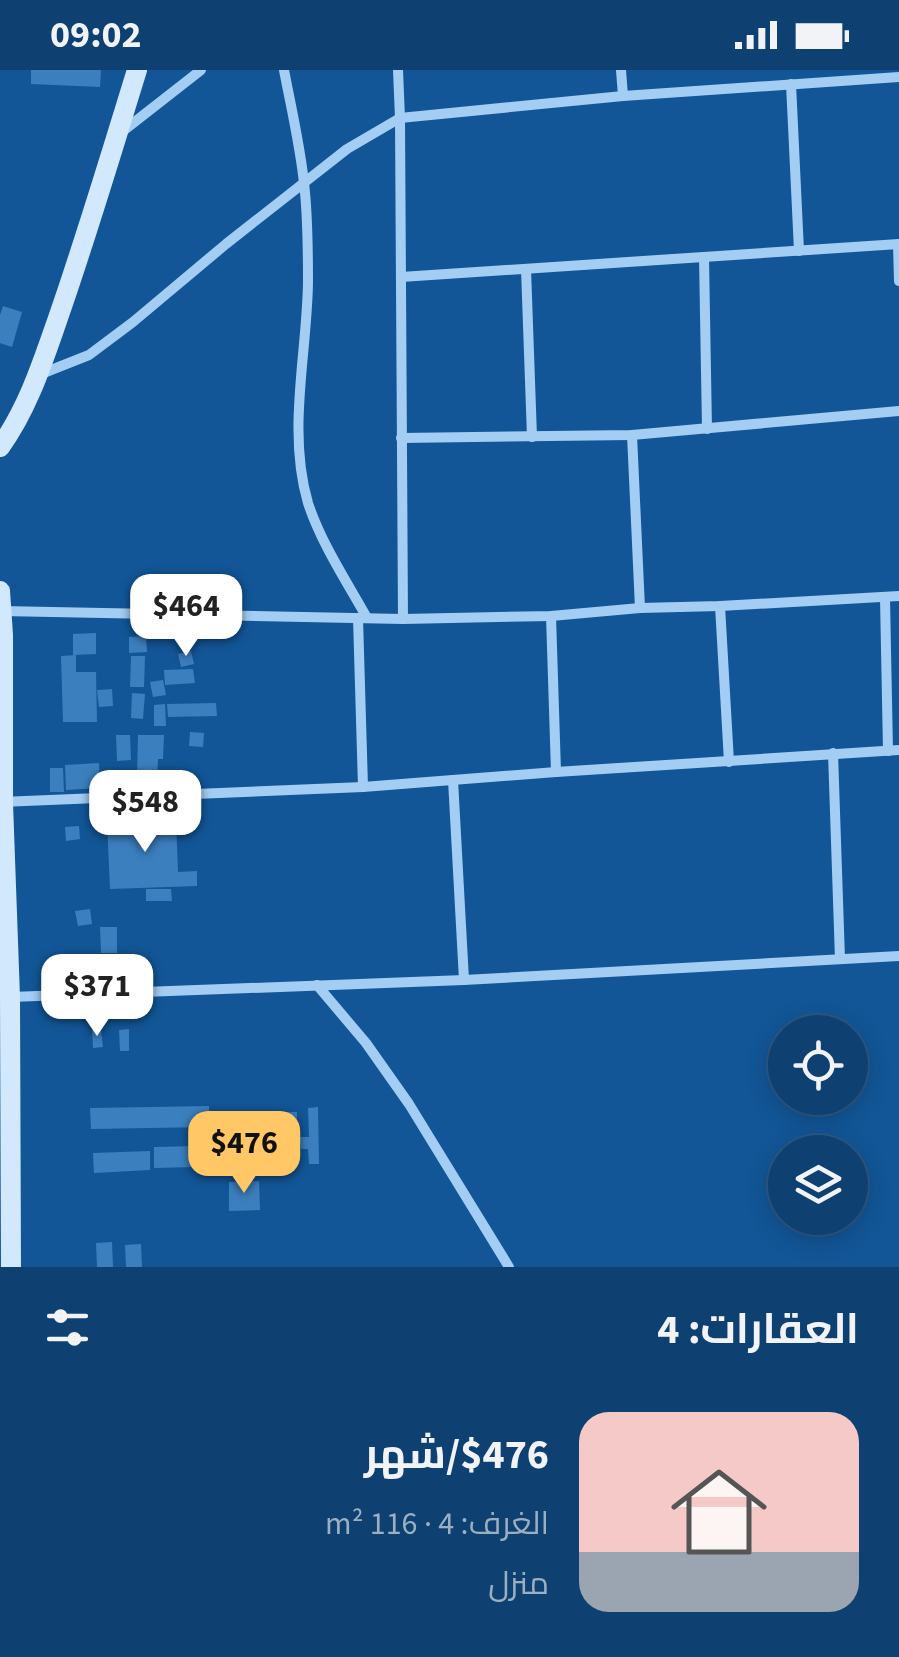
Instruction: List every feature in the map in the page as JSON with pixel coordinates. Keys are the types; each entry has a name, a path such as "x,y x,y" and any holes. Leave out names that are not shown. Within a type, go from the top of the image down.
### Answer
{"street":[{"path":"0,447 38,376 137,70"},
{"path":"116,136 200,70"},
{"path":"284,70 304,182 308,285 298,426 302,475 309,504 362,618 362,787"},
{"path":"398,70 403,619"},
{"path":"621,70 623,96"},
{"path":"38,376 89,355 348,148 400,118 879,74 899,76"},
{"path":"791,84 799,250"},
{"path":"401,277 898,244 899,281"},
{"path":"704,257 707,429"},
{"path":"526,269 532,437"},
{"path":"401,438 632,434 899,411"},
{"path":"632,434 640,608"},
{"path":"11,1267 6,1116 10,997 4,965 1,601 403,619 550,616 899,596"},
{"path":"2,802 362,787 893,751 885,598"},
{"path":"720,606 729,762"},
{"path":"550,616 556,772"},
{"path":"833,753 840,959"},
{"path":"453,780 464,980"},
{"path":"10,997 464,980 899,956"},
{"path":"317,985 409,1104 509,1267"}],"building":[{"path":"31,70 101,70 100,87 31,84"},
{"path":"3,306 22,312 12,347 0,343"},
{"path":"96,633 96,654 73,655 73,634"},
{"path":"146,636 147,652 129,653 129,637"},
{"path":"191,651 194,664 181,667 178,654"},
{"path":"76,655 76,672 96,672 97,722 63,722 61,656"},
{"path":"131,656 145,656 144,687 130,687"},
{"path":"193,669 195,683 165,685 164,670"},
{"path":"163,680 166,695 153,697 150,682"},
{"path":"112,689 113,706 99,707 97,690"},
{"path":"132,693 145,694 143,719 131,718"},
{"path":"216,703 217,716 168,717 167,704"},
{"path":"165,704 166,726 154,726 154,705"},
{"path":"190,732 204,733 203,747 189,746"},
{"path":"116,735 130,735 131,760 117,761"},
{"path":"138,735 164,735 157,778 137,777"},
{"path":"99,763 100,788 66,790 65,765"},
{"path":"50,768 63,768 64,792 50,792"},
{"path":"176,818 178,872 197,871 197,886 110,889 107,821"},
{"path":"79,826 80,839 66,841 65,827"},
{"path":"146,889 171,889 172,901 146,901"},
{"path":"90,909 92,924 78,926 75,911"},
{"path":"100,927 117,927 117,953 101,953"},
{"path":"129,1029 129,1051 120,1051 119,1030"},
{"path":"92,1030 101,1030 103,1047 93,1048"},
{"path":"209,1106 209,1127 91,1129 90,1108"},
{"path":"318,1107 319,1164 309,1164 308,1149 301,1149 300,1137 309,1137 308,1108"},
{"path":"268,1112 297,1112 295,1154 272,1154"},
{"path":"235,1145 236,1166 154,1168 154,1147"},
{"path":"150,1151 150,1170 94,1173 93,1153"},
{"path":"259,1181 260,1210 229,1211 229,1182"},
{"path":"112,1242 113,1267 97,1267 96,1243"},
{"path":"141,1244 142,1267 126,1267 125,1245"}]}
